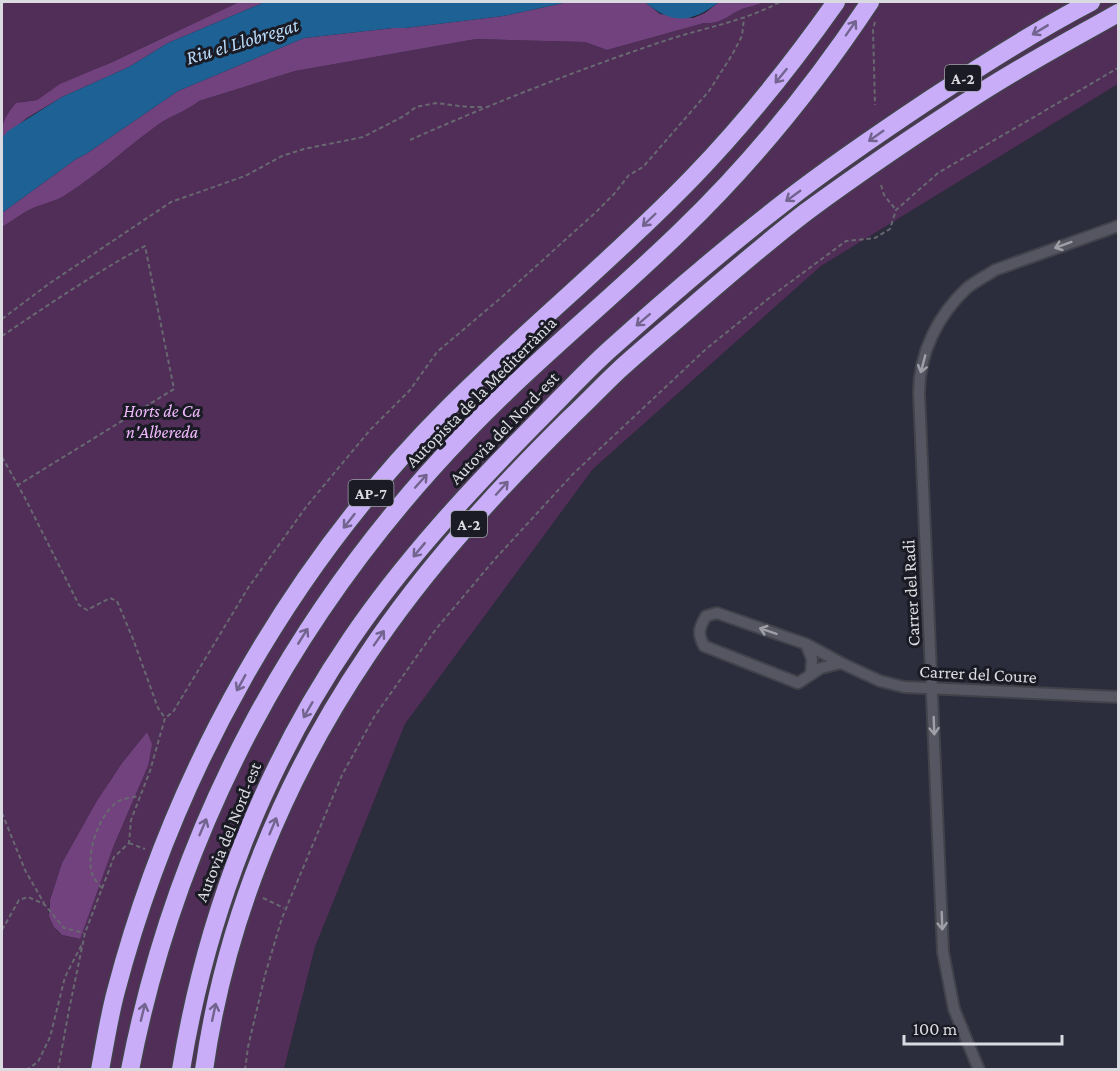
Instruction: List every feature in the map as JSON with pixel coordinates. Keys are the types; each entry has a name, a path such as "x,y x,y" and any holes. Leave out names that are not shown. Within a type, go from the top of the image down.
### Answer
{"highway":[{"name":"Autopista de la Mediterrània","path":"100,1070 115,993 139,914 173,823 210,739 251,665 306,578 360,507 418,439 694,176 763,99 836,2"},
{"name":"Autopista de la Mediterrània","path":"130,1070 143,1011 168,922 209,812 274,685 306,631 374,536 466,431 716,197 802,97 870,2"},
{"name":"Autovia del Nord-est","path":"182,1070 195,1000 217,915 235,863 263,795 301,720 334,665 357,630 417,552 495,465 605,354 724,250 789,198 893,124 1013,46 1091,2"},
{"name":"A-2","path":"204,1070 216,1004 242,908 269,836 291,787 315,740 367,654 412,593 463,531 520,469 617,372 734,270 802,215 982,92 1118,14"}],"street":[{"name":"Carrer del Radi","path":"979,1070 954,1009 943,952 919,385 921,369 932,334 942,317 976,281 995,270 1119,226"},
{"name":"Carrer del Coure","path":"841,663 821,668 798,682 704,646 699,638 699,628 706,616 717,613 806,644 880,681 904,687 1119,697"},
{"path":"806,644 812,659 811,674"}],"path":[{"path":"410,140 484,107 668,40 739,20 780,2"},
{"path":"875,20 873,29 876,105"},
{"path":"245,1070 248,1047 265,975 282,918 342,775 374,717 436,629 495,559 573,474 706,349 773,295 846,241 875,238 890,229 896,210 938,173 1119,68"},
{"path":"2,319 50,283 171,202 245,176 282,156 363,137 404,116 416,107 436,103 484,107"},
{"path":"881,185 884,195 896,210"},
{"path":"2,336 122,258 145,246 174,389 18,484"},
{"path":"2,457 79,605 87,610 110,598 117,601 158,708 165,718"},
{"path":"102,889 93,876 91,864 98,829 111,807 120,801 140,796"},
{"path":"2,813 26,870 44,904 64,928 85,933"},
{"path":"129,843 145,849"},
{"path":"2,930 19,900 28,897 44,904"},
{"path":"263,898 286,909"},
{"path":"26,1070 38,1062 50,1037 65,977 84,940"}],"shaded area":[{"path":"239,2 265,2 168,43 129,67 62,97 27,118 2,138 5,119 16,103 37,100 60,84"},
{"path":"568,2 645,2 660,14 693,18 705,13 719,2 764,2 739,10 716,22 704,23 607,50 585,42 476,39 295,71 199,101 159,124 67,194 29,210 2,227 2,213 76,159 178,91 304,38 503,16"},
{"path":"1118,84 1118,1069 284,1070 315,947 405,724 593,469 821,266"},
{"path":"147,732 152,744 148,766 114,845 80,939 62,935 54,927 49,916 50,900 62,863 97,801 122,763"}],"green space":[{"path":"2,2 239,2 50,91 37,100 21,102 9,112 2,126"},
{"name":"Horts de Ca n'Albereda","path":"764,2 1118,2 1118,84 821,266 593,469 405,724 315,947 284,1069 2,1070 2,227 29,210 67,194 159,124 199,101 295,71 476,39 585,42 607,50 704,23 716,22 739,10","holes":["147,732 148,766 114,845 79,939 62,935 54,926 48,911 62,863 110,781"]}],"water":[{"name":"Riu el Llobregat","path":"265,2 568,2 503,16 304,38 178,91 76,159 2,213 2,138 8,131 62,97 129,67 168,43"},
{"path":"645,2 719,2 700,14 673,18 664,15"}]}
